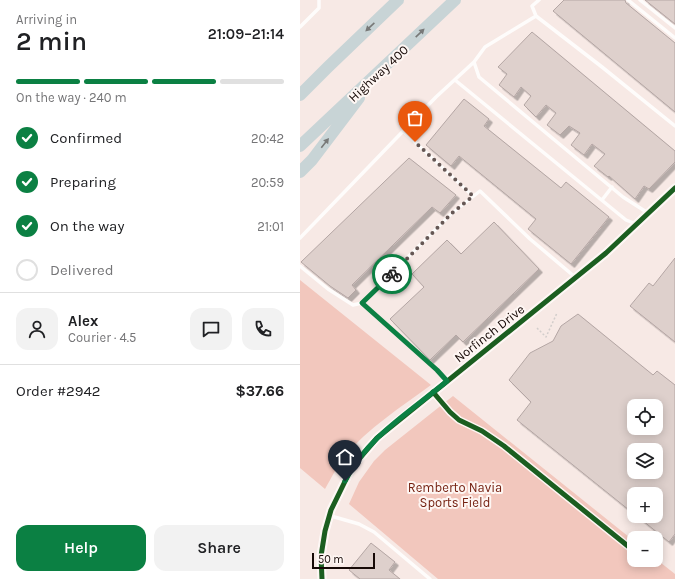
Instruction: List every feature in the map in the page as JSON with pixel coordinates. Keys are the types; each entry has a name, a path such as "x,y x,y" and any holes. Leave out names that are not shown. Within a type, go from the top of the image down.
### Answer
{"highway":[{"path":"300,96 328,66 398,0"},
{"name":"Highway 400","path":"300,146 455,0"},
{"path":"300,88 328,66"},
{"path":"300,172 312,160 382,70"}],"street":[{"name":"Norfinch Drive","path":"322,579 321,556 325,531 330,515 352,467 377,438 606,253 675,188"}],"lane":[{"path":"300,27 319,8 320,0"},
{"path":"539,0 532,6 536,16 675,126"},
{"path":"628,0 675,38"},
{"path":"640,0 675,28"},
{"path":"300,238 403,131 474,62 485,47 536,16"},
{"path":"474,62 479,77 612,187 648,213"},
{"path":"455,80 626,220 637,224"},
{"path":"403,131 473,196"},
{"path":"602,200 612,187"},
{"path":"300,266 328,289 352,305 362,303 451,214 480,191 530,239 576,278"},
{"path":"362,303 437,370 447,381"},
{"path":"330,515 359,524 374,532 430,579"}],"path":[{"path":"538,328 546,337 557,312"}],"green space":[{"path":"300,280 431,385 385,418 353,446 336,468 325,489 300,468"},
{"name":"Remberto Navia Sports Field","path":"453,396 627,535 627,567 663,567 663,565 675,574 675,579 438,579 349,504 359,482 374,461 385,450"}],"building":[{"path":"564,0 625,0 626,3 675,43 675,112 553,11"},
{"path":"645,0 675,0 675,24"},
{"path":"532,32 675,151 675,162 649,189 644,186 635,199 609,176 608,177 594,166 605,154 592,144 584,155 571,145 580,133 569,126 560,135 547,125 556,113 546,105 536,117 524,105 531,96 521,87 514,97 499,85 507,74 498,67"},
{"path":"464,99 489,119 484,126 561,188 566,182 609,217 571,264 528,229 536,219 459,156 451,166 426,145"},
{"path":"409,158 456,195 440,213 432,207 352,285 356,290 348,298 330,286 301,262"},
{"path":"494,222 539,269 463,342 456,335 430,360 390,319 424,287 412,274 447,240 461,254"},
{"path":"675,258 675,342 630,306 649,283 653,286"},
{"path":"578,314 653,375 657,371 675,385 675,534 669,542 663,537 663,531 655,531 646,523 663,523 663,487 627,487 627,508 517,420 531,402 509,380 530,353 553,341 561,326"},
{"path":"371,543 395,562 389,570 400,579 360,579 349,570"}],"cycle path":[{"path":"322,579 321,556 325,531 331,510 352,467 377,438 606,253 675,188"},
{"path":"433,392 459,420 482,431 504,446 627,545"}],"way so far":[{"path":"392,274 451,214 473,196 415,142"}],"route":[{"path":"345,481 352,467 377,438 392,424 447,381 418,352 362,303 392,274"}]}
